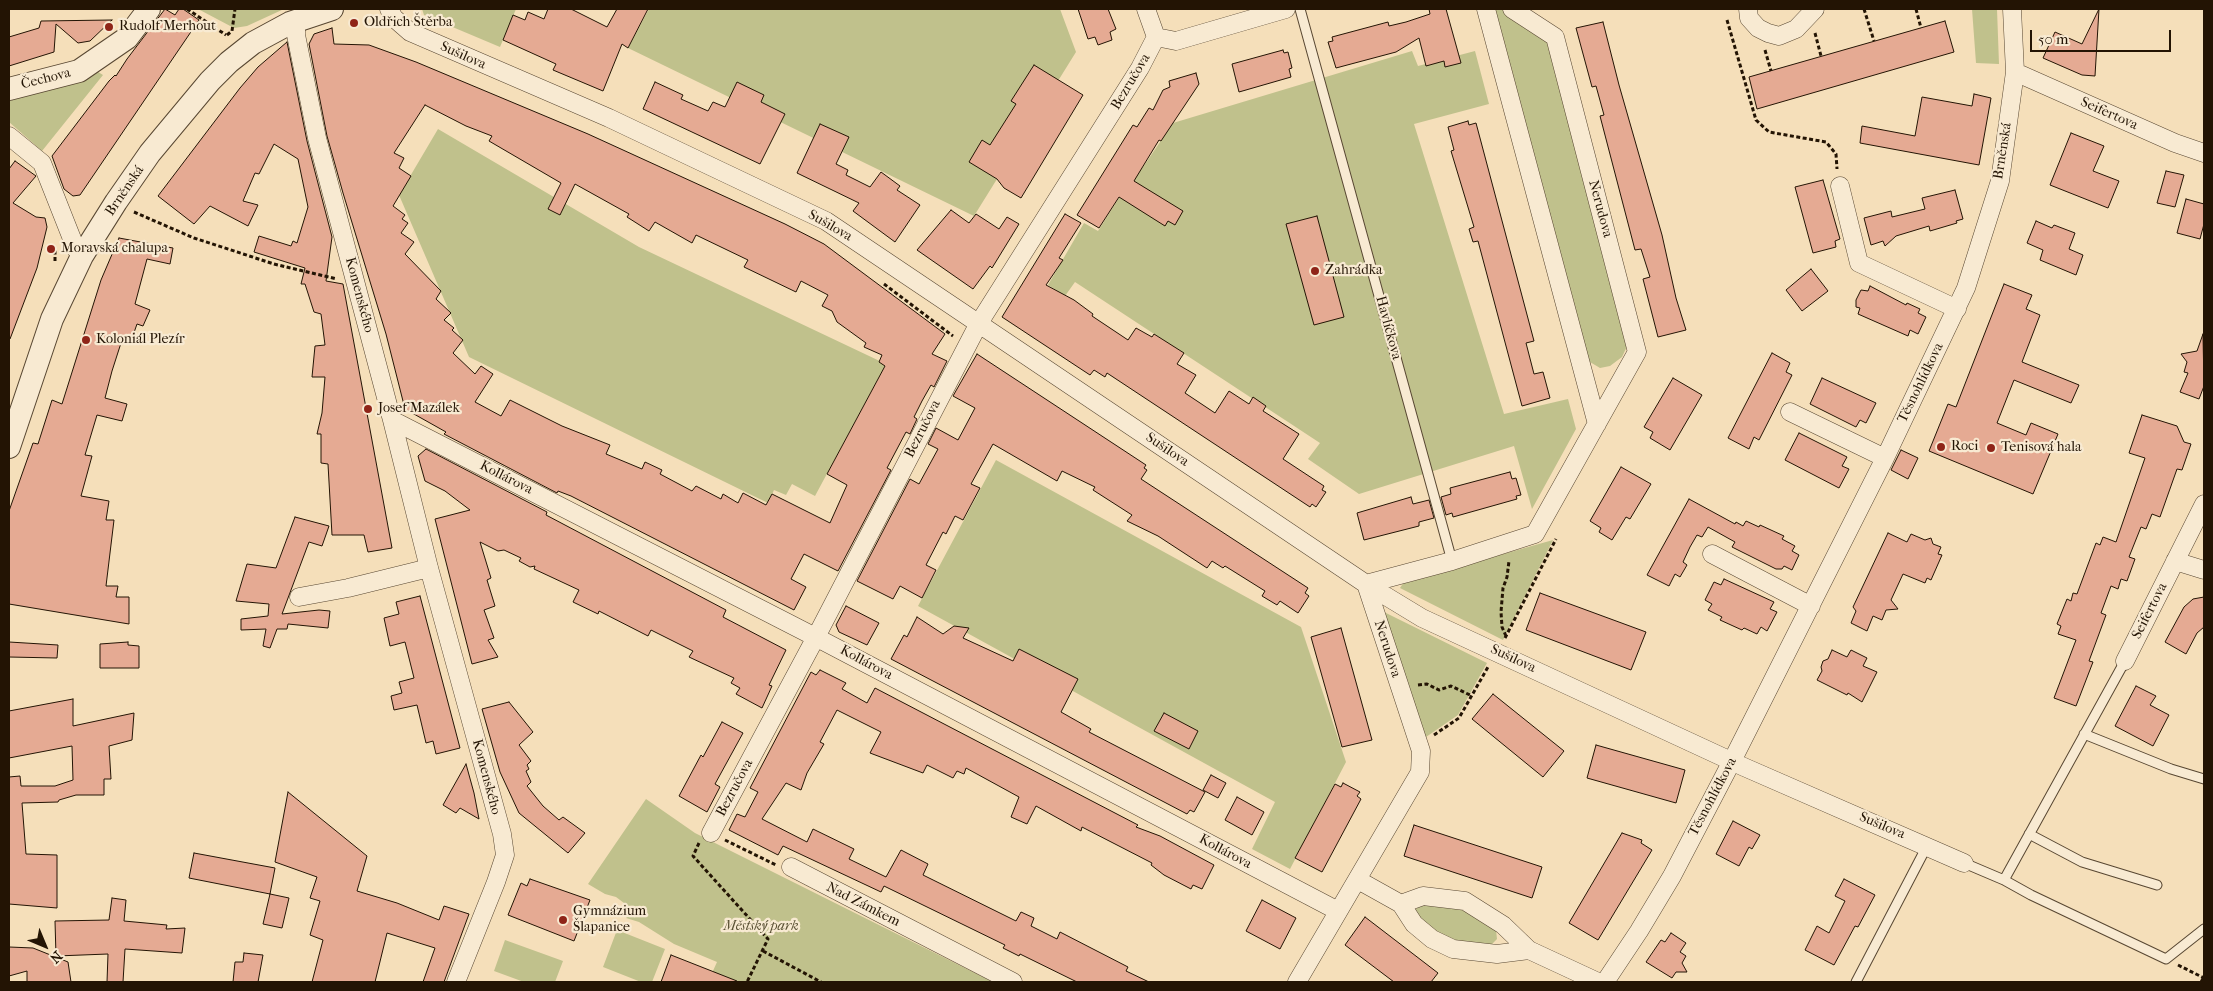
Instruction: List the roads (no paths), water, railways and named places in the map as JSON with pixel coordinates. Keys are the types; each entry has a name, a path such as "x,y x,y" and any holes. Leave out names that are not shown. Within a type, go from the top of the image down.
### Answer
{"street":[{"name":"Čechova","path":"9,89 79,71 127,38 149,9"},
{"name":"Brněnská","path":"9,447 52,319 82,256 150,153 210,82 229,62 253,43 296,21 332,9"},
{"name":"Sušilova","path":"389,9 394,18 410,32 608,118 826,222 1366,584 1422,618 1732,761 1964,862"},
{"path":"1146,9 1156,37 1176,41 1286,9"},
{"path":"1486,9 1597,424"},
{"name":"Nerudova","path":"1297,982 1420,772 1419,745 1366,584 1452,561 1535,534 1637,352 1555,37 1512,9"},
{"path":"1748,9 1749,18 1754,24 1763,31 1779,36 1796,29 1815,9"},
{"name":"Brněnská","path":"1966,288 2000,181 2015,72 2012,9"},
{"name":"Komenského","path":"296,21 296,35 316,138 392,420 429,568 502,834 505,855 456,982"},
{"name":"Bezručova","path":"706,835 816,637 979,323 1140,68 1156,37"},
{"name":"Seifertova","path":"2015,72 2175,143 2204,153"},
{"path":"9,136 42,163 76,249 82,256"},
{"path":"1840,186 1859,264 1957,309"},
{"name":"Těsnohlídkova","path":"1604,982 1639,931 1672,876 1732,761 1885,458 1966,288"},
{"path":"1790,412 1885,458"},
{"name":"Kollárova","path":"392,420 816,637 1338,911"},
{"name":"Seifertova","path":"2124,661 2204,504"},
{"path":"1712,554 1811,606"},
{"path":"2175,561 2204,570"},
{"path":"300,597 348,588 429,568"},
{"name":"Nad Zámkem","path":"791,867 1013,982"},
{"path":"1358,880 1401,904 1414,924 1432,939 1453,949 1497,954 1530,950"},
{"path":"1401,904 1423,896 1465,901 1503,925 1530,950 1598,982"}],"lane":[{"name":"Havlíčkova","path":"1300,9 1452,561"},
{"path":"2004,880 2124,661"},
{"path":"2084,734 2171,769 2204,779"},
{"path":"2029,834 2082,862 2156,885"},
{"path":"1856,982 1927,846"},
{"path":"1964,862 2004,880 2031,896 2166,959 2204,929"}],"place":[{"name":"Oldřich Štěrba","path":"354,23"},
{"name":"Rudolf Merhout","path":"109,27"},
{"name":"Moravská chalupa","path":"51,249"},
{"name":"Zahrádka","path":"1315,271"},
{"name":"Koloniál Plezír","path":"86,340"},
{"name":"Josef Mazálek","path":"368,409"},
{"name":"Roci","path":"1941,447"},
{"name":"Tenisová hala","path":"1991,448"},
{"name":"Gymnázium Šlapanice","path":"563,920"}],"park label":[{"name":"Městský park","path":"761,927"}]}
